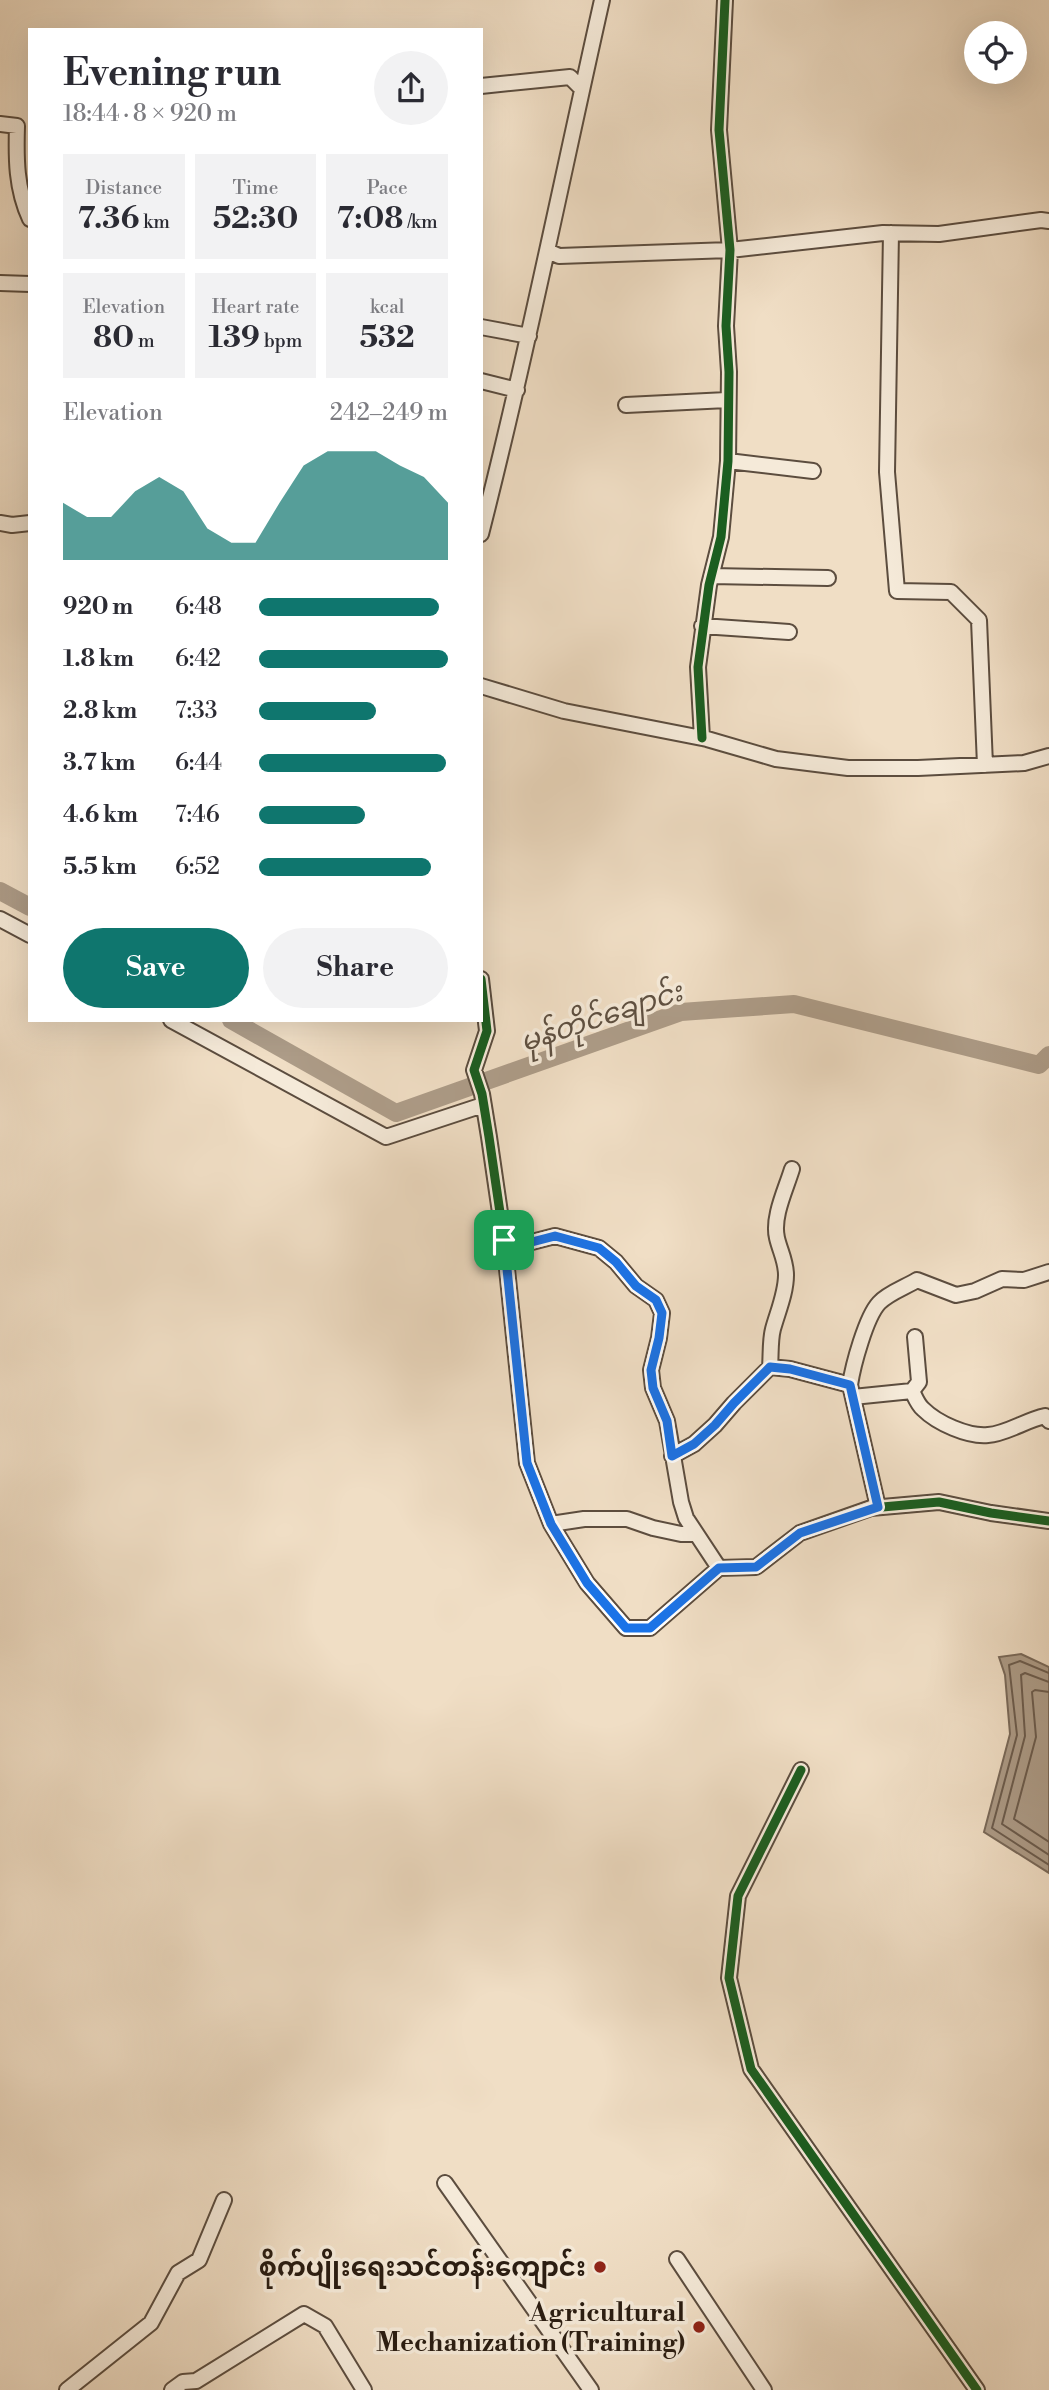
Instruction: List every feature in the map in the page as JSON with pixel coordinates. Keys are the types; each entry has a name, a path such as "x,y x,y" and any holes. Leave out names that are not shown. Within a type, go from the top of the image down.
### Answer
{"street":[{"path":"483,526 517,390 602,0"},
{"path":"702,738 698,667 711,576 722,537 728,461 729,372 726,326 730,250 719,130 725,0"},
{"path":"483,86 570,77 582,89"},
{"path":"0,124 23,125 16,162 28,215"},
{"path":"548,251 559,256 730,250 891,233 939,234 1049,221"},
{"path":"891,233 887,450 897,591 951,592 979,620 985,765"},
{"path":"0,283 28,284"},
{"path":"483,327 529,336"},
{"path":"483,382 517,390"},
{"path":"626,405 727,400"},
{"path":"728,461 813,471"},
{"path":"0,523 28,523"},
{"path":"711,576 828,578"},
{"path":"702,626 789,632"},
{"path":"483,687 564,711 702,738 776,760 848,768 918,768 1024,763 1049,756"},
{"path":"0,919 28,934"},
{"path":"483,996 487,1031 474,1070 482,1099 504,1240 527,1463 551,1524 587,1583 626,1628 650,1628 719,1568 756,1567 800,1533 878,1507 939,1502 1049,1521"},
{"path":"175,1022 386,1137 482,1099"},
{"path":"672,1456 694,1444 715,1425 770,1367 772,1331 786,1276 784,1257 776,1237 777,1225 793,1169"},
{"path":"504,1240 528,1243 555,1236 599,1248 616,1262 636,1286 656,1300 662,1313 651,1370 653,1388 667,1421 686,1518 719,1568"},
{"path":"878,1507 851,1391 854,1361 879,1303 917,1280 956,1295 975,1291 1002,1279 1024,1280 1049,1272"},
{"path":"912,1391 919,1382 915,1337"},
{"path":"770,1367 790,1369 851,1391 912,1391"},
{"path":"912,1391 920,1408 936,1420 971,1433 988,1435 1010,1430 1026,1420 1045,1416 1049,1420"},
{"path":"551,1524 584,1519 627,1519 653,1528 696,1534"},
{"path":"801,1770 738,1896 729,1978 751,2069 978,2390"},
{"path":"444,2183 591,2390"},
{"path":"67,2390 151,2323 178,2273 199,2260 224,2200"},
{"path":"677,2259 764,2390"},
{"path":"172,2390 183,2382 200,2385 304,2314 325,2326 364,2390"}],"water":[{"path":"1021,1654 1049,1667 1049,1873 984,1832 1010,1734 1005,1675 999,1657"}],"waterway":[{"name":"မုန်တိုင်ချောင်း","path":"0,891 28,906"},
{"name":"မုန်တိုင်ချောင်း","path":"235,1022 396,1113 681,1012 794,1004 1039,1065 1049,1055"}],"cycle path":[{"path":"702,738 698,667 709,585 721,537 728,461 729,372 726,326 730,250 719,130 725,0"},
{"path":"483,996 487,1031 474,1070 482,1094 504,1240 527,1463 551,1524 587,1583 626,1628 650,1628 719,1568 756,1567 800,1533 871,1508 939,1502 1049,1521"},
{"path":"801,1770 738,1896 729,1978 751,2069 977,2390"}],"place":[{"name":"စိုက်ပျိုးရေးသင်တန်းကျောင်း","path":"600,2267"},
{"name":"Agricultural Mechanization (Training)","path":"699,2327"}],"route":[{"path":"555,1236 599,1248 616,1262 636,1286 656,1300 662,1313 651,1370 653,1388 667,1421 672,1456 694,1444 715,1425 770,1367 790,1369 850,1385 878,1507 800,1533 756,1567 719,1568 650,1628 626,1628 587,1583 551,1524 527,1463 504,1240 528,1243 555,1236"}]}
